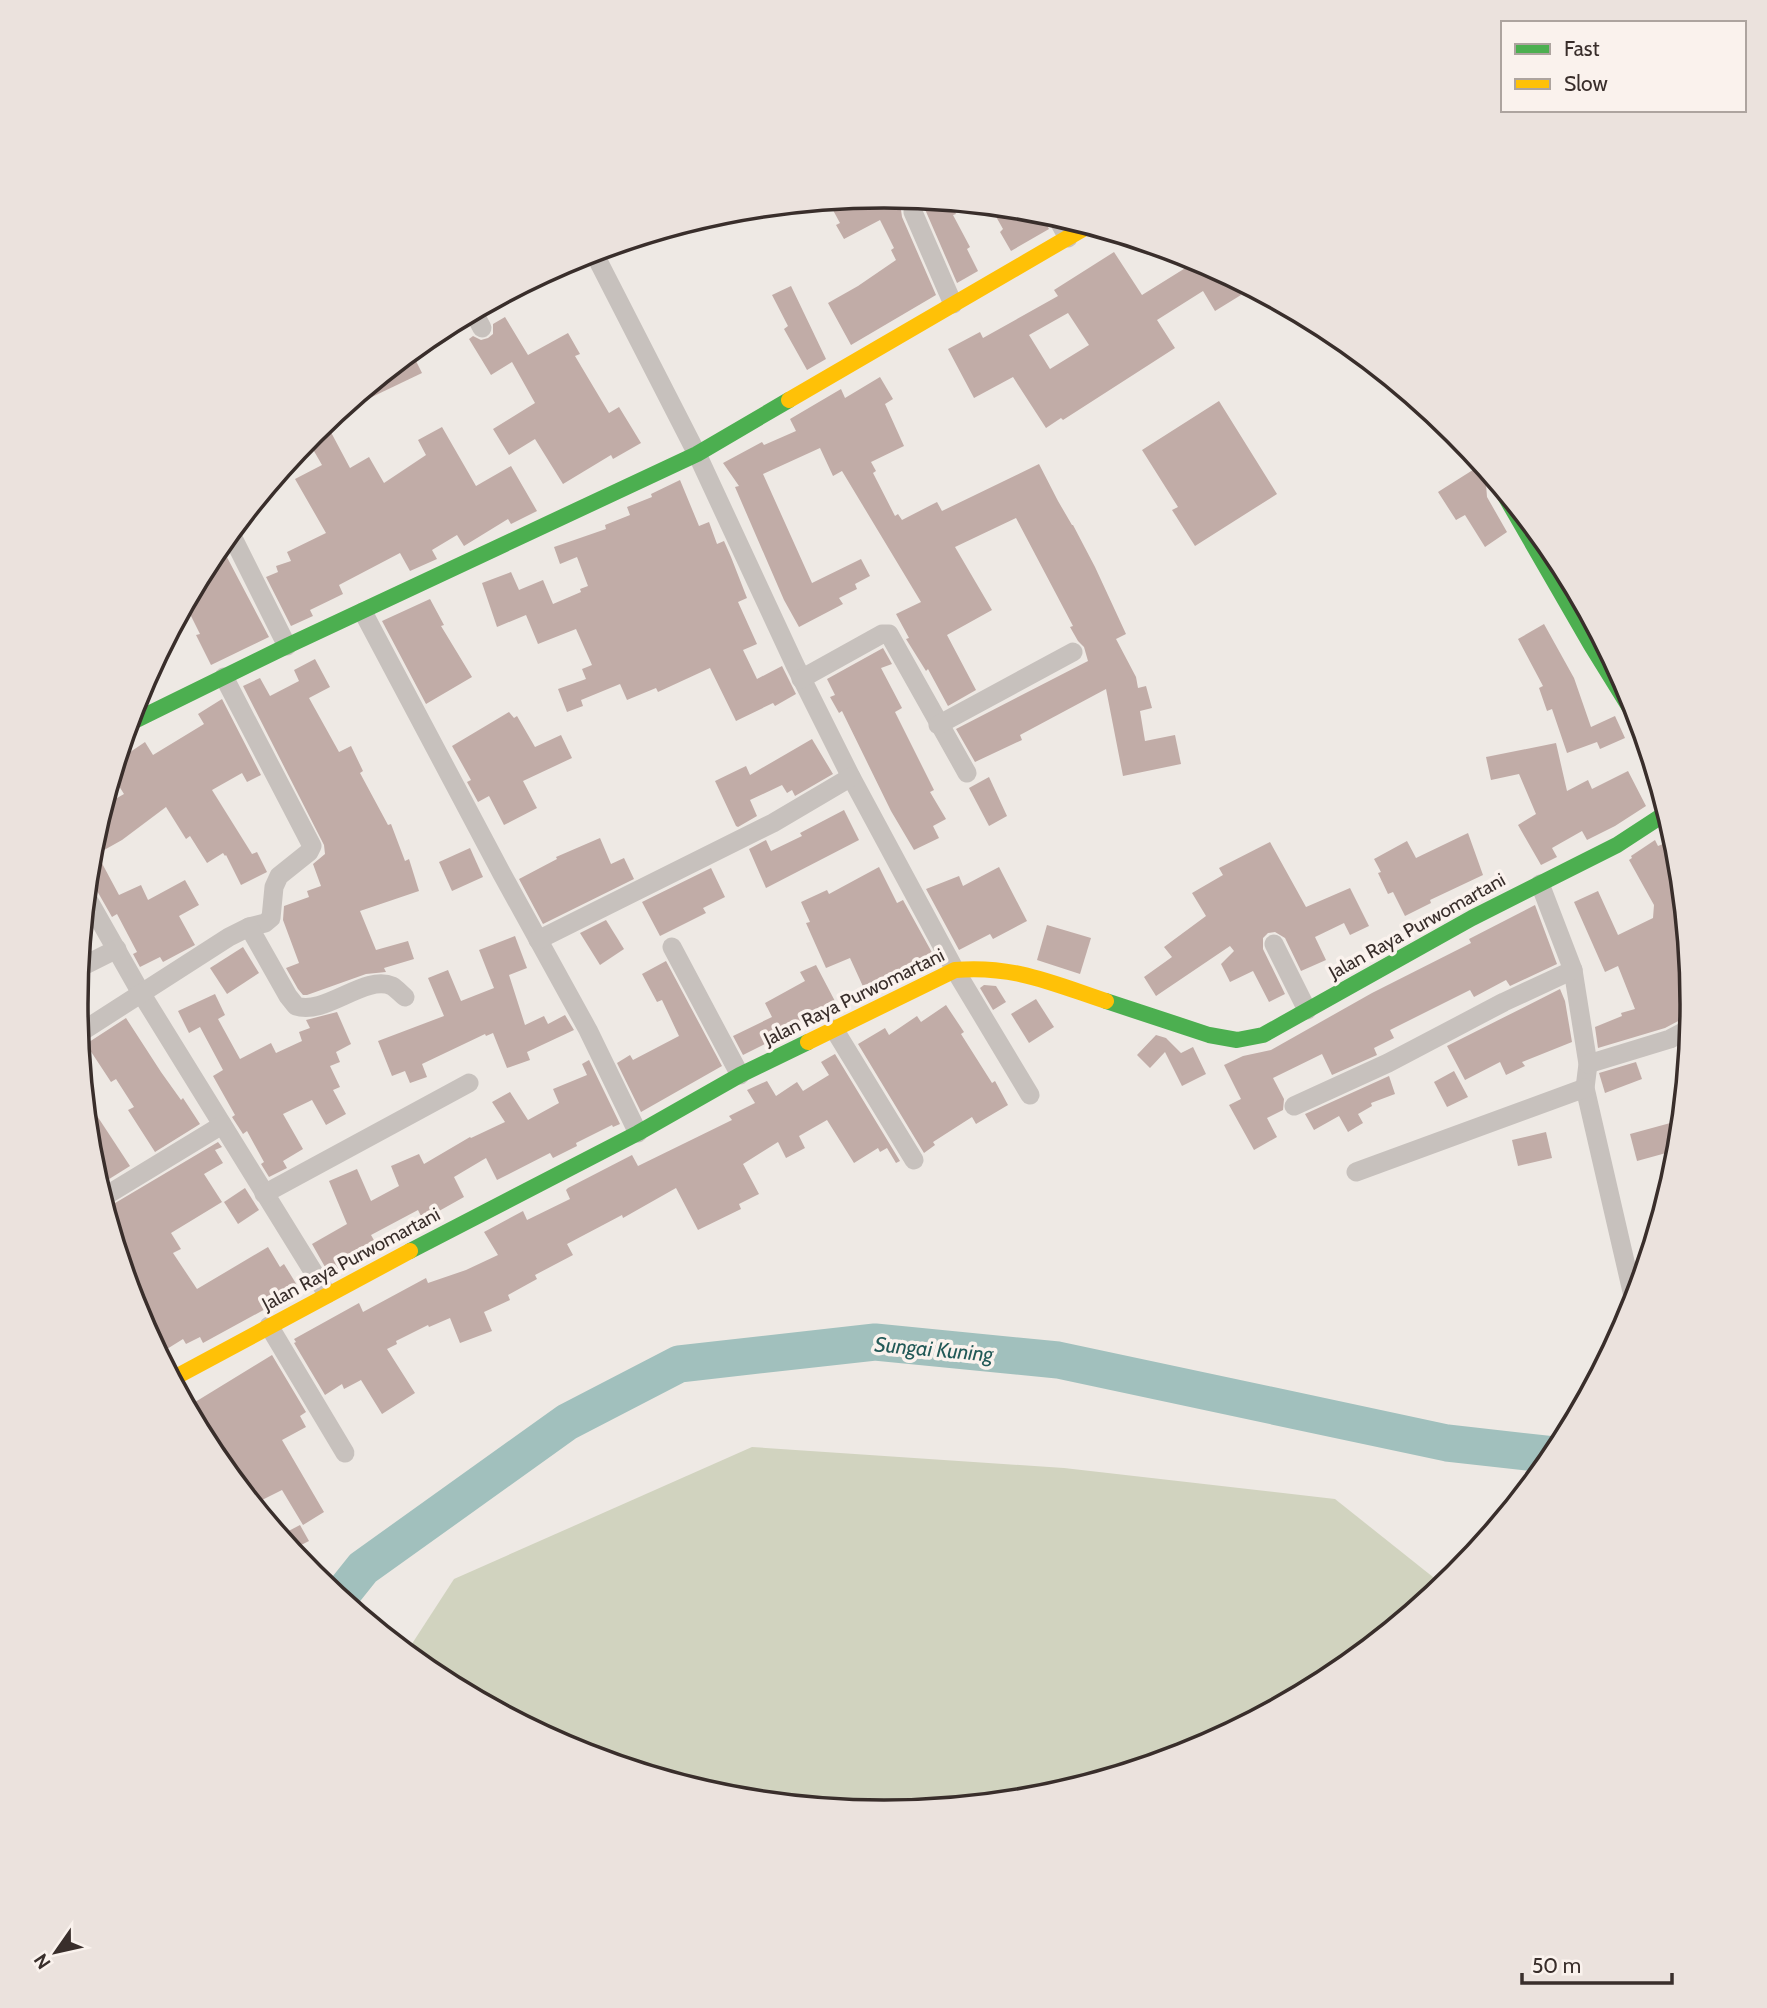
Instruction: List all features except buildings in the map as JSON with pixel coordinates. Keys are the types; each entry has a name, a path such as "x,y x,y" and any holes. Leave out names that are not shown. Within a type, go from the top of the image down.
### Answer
{"street":[{"path":"913,212 953,304"},
{"path":"1063,229 1068,238"},
{"path":"141,718 287,646 697,454 1078,232"},
{"path":"598,261 697,454 801,679 851,778 955,970 1030,1095"},
{"path":"235,543 287,646"},
{"path":"1534,546 1601,661"},
{"path":"363,612 588,1030 638,1133"},
{"path":"801,679 887,633 967,773"},
{"path":"938,725 1073,652"},
{"path":"88,1027 229,937 265,923 271,918 274,887 279,876 309,852 312,846 224,677"},
{"path":"538,940 773,823 851,778"},
{"name":"Jalan Raya Purwomartani","path":"180,1375 327,1293 638,1133 740,1075 955,970 979,968 1020,972 1209,1035 1237,1040 1263,1035 1472,918 1617,845 1657,819"},
{"path":"1540,884 1573,970 1588,1064 1585,1088 1629,1281"},
{"path":"93,908 141,993 327,1293"},
{"path":"249,928 296,1006 310,1007 376,984 391,986 405,997"},
{"path":"1274,944 1307,1010"},
{"path":"672,947 740,1075"},
{"path":"89,963 117,949"},
{"path":"1294,1106 1388,1063 1504,1002 1573,970"},
{"path":"834,1029 914,1160"},
{"path":"1588,1064 1679,1034"},
{"path":"264,1194 469,1083"},
{"path":"1356,1172 1585,1088"},
{"path":"111,1193 222,1125"},
{"path":"269,1326 345,1453"}],"green space":[{"path":"752,1447 1064,1468 1335,1499 1434,1578 1368,1636 1326,1666 1236,1718 1188,1739 1139,1758 1039,1785 936,1798 884,1800 831,1798 728,1785 628,1758 531,1718 485,1693 411,1645 454,1579"}],"waterway":[{"name":"Sungai Kuning","path":"346,1590 363,1568 567,1422 679,1364 875,1342 1058,1360 1447,1443 1540,1453"}],"traffic: fast":[{"path":"141,718 287,646 697,454 789,400"},
{"path":"1534,546 1602,663"},
{"path":"1106,1001 1209,1035 1237,1040 1263,1035 1472,918 1617,845 1657,819"},
{"path":"410,1251 638,1133 740,1075 808,1042"}],"traffic: slow":[{"path":"789,400 1078,232"},
{"path":"808,1042 955,970 1014,973 1106,1001"},
{"path":"180,1375 410,1251"}]}
